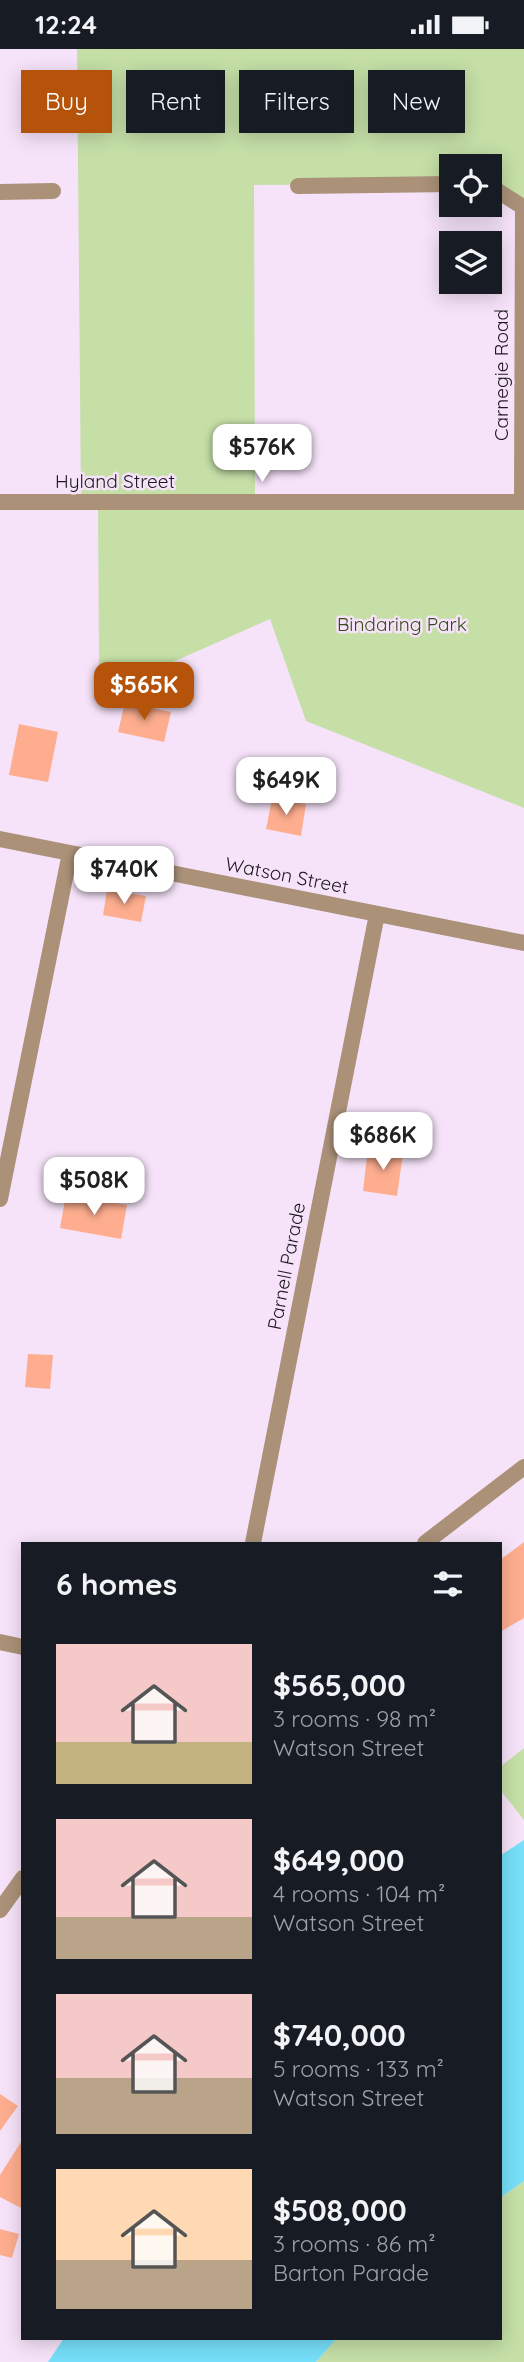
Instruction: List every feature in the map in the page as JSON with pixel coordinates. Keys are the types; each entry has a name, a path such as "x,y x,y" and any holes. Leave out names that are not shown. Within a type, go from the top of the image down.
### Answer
{"street":[{"path":"298,185 439,184"},
{"path":"0,192 53,191"},
{"path":"502,194 523,206"},
{"name":"Carnegie Road","path":"523,206 523,502"},
{"name":"Hyland Street","path":"0,502 523,502"},
{"name":"Watson Street","path":"0,839 524,943"},
{"path":"0,1199 70,853"},
{"name":"Parnell Parade","path":"253,1542 377,914"},
{"path":"426,1542 524,1467"},
{"path":"0,1642 21,1647"},
{"path":"0,1910 21,1881"}],"green space":[{"name":"Bindaring Park","path":"77,49 524,49 524,205 502,193 502,154 439,154 439,184 254,185 255,502 524,502 524,808 306,721 270,619 123,684 99,663 98,503 81,502 78,133 112,133 112,70 77,70"},
{"path":"524,1748 524,1820 502,1792 502,1765"},
{"path":"524,2181 524,2362 316,2362 335,2340 502,2340 502,2196"}],"water":[{"path":"524,1840 524,2181 502,2196 502,1854"},
{"path":"63,2340 335,2340 316,2362 48,2362"}],"building":[{"path":"125,702 171,712 164,742 118,732"},
{"path":"19,724 58,732 48,782 9,775"},
{"path":"272,799 306,804 301,836 266,829"},
{"path":"107,890 146,896 141,922 103,915"},
{"path":"368,1148 403,1153 397,1196 363,1191"},
{"path":"66,1194 127,1205 121,1239 60,1228"},
{"path":"28,1354 53,1355 50,1389 25,1387"},
{"path":"524,1542 524,1618 502,1631 502,1558"},
{"path":"0,2094 18,2106 0,2131"},
{"path":"21,2142 21,2208 0,2197 0,2175"},
{"path":"0,2229 19,2234 12,2258 0,2255"}]}
